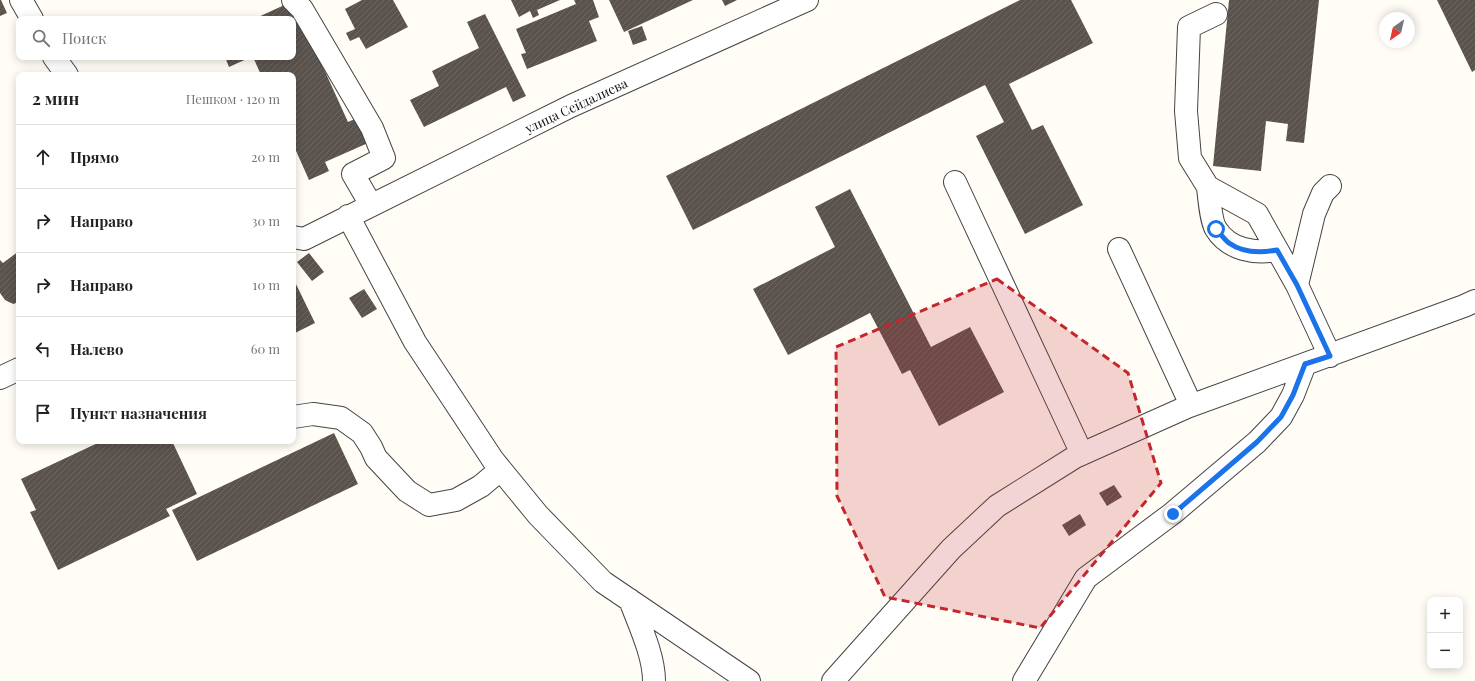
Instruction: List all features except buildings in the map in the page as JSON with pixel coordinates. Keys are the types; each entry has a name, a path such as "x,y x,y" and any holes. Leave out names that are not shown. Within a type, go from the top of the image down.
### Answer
{"street":[{"path":"22,0 30,16"},
{"path":"293,0 302,9 372,128 384,158 354,174 371,205"},
{"name":"улица Сейдалиева","path":"297,240 571,106 807,0"},
{"path":"1216,14 1190,27 1186,111 1190,158 1208,187 1216,229 1230,243 1243,249 1263,252 1277,250"},
{"path":"56,60 65,72"},
{"path":"955,182 1082,454"},
{"path":"1297,285 1314,214 1323,193 1330,186"},
{"path":"1208,187 1256,214 1297,285 1330,356"},
{"path":"348,216 415,342 488,454 538,515 603,582 748,681"},
{"path":"1119,249 1191,406"},
{"path":"834,681 951,549 997,506 1082,454 1191,406 1330,356 1475,301"},
{"path":"1024,681 1086,578 1173,514 1257,442 1281,417 1293,395 1305,364"},
{"path":"0,378 16,370"},
{"path":"296,417 313,414 341,418 362,433 372,447 376,458 407,491 429,505 456,500 481,486 500,470"},
{"path":"630,600 643,633 654,671 654,681"}],"highlighted area":[{"path":"997,279 1128,373 1161,483 1040,628 885,597 837,496 836,347"}],"route":[{"path":"1173,514 1257,442 1281,417 1293,395 1305,364 1330,356 1297,285 1277,250 1263,252 1243,249 1230,243 1216,229"}]}
